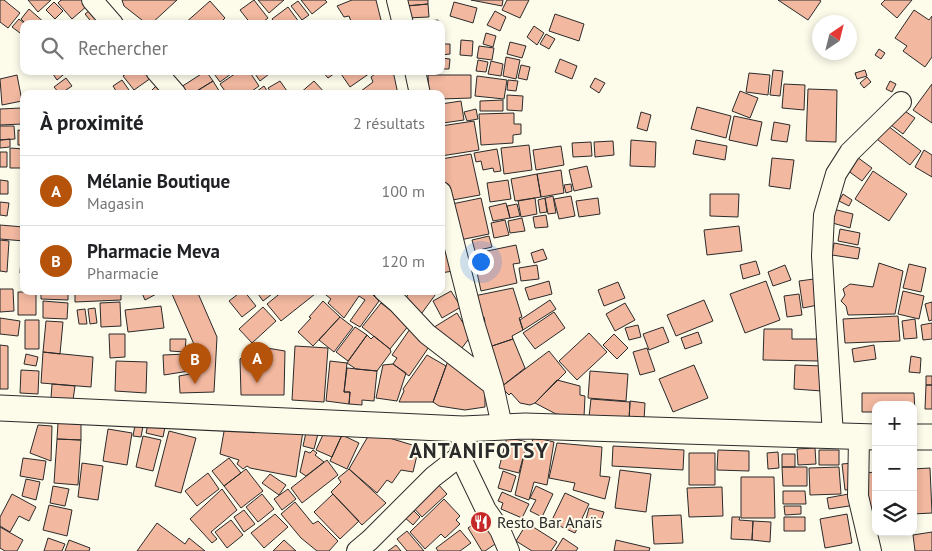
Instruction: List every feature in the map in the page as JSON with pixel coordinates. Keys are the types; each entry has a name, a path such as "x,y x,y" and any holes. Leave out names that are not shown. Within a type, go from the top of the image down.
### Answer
{"main road":[{"path":"0,408 463,429 502,426 868,437"},
{"path":"917,437 932,437"}],"street":[{"path":"92,0 110,20"},
{"path":"397,0 402,20"},
{"path":"159,75 173,90"},
{"path":"416,75 419,90"},
{"path":"833,436 822,256 824,215 836,174 850,152 900,102"},
{"path":"445,208 474,323 493,385 502,426"},
{"path":"389,295 427,334 493,385"},
{"path":"463,429 460,456 486,510 500,530 509,551"},
{"path":"868,437 858,496 871,551"},
{"path":"367,547 434,477 460,456"}],"building":[{"path":"0,0 4,0 20,13 8,28 0,22"},
{"path":"28,0 51,0 38,12"},
{"path":"61,0 83,0 88,5 72,19 58,3"},
{"path":"122,0 177,0 155,20 142,20 124,6"},
{"path":"254,0 268,18 265,20 248,20 240,10"},
{"path":"258,0 284,0 269,13"},
{"path":"301,0 325,0 327,2 312,14"},
{"path":"352,0 376,0 381,20 350,20 349,16 344,17 337,6"},
{"path":"407,0 428,0 428,4 407,6"},
{"path":"471,0 503,0 502,6"},
{"path":"507,0 529,0 520,18 502,10"},
{"path":"778,0 819,0 821,1 808,20"},
{"path":"885,0 912,0 897,18 881,4"},
{"path":"210,1 225,18 223,20 189,20"},
{"path":"298,1 309,15 302,20 291,6"},
{"path":"54,2 63,11 55,19 46,10"},
{"path":"454,2 477,8 473,23 450,16"},
{"path":"428,4 429,17 406,18 405,6"},
{"path":"94,7 104,20 90,20 85,14"},
{"path":"288,7 298,20 273,20"},
{"path":"29,9 41,20 22,20"},
{"path":"914,10 929,20 932,16 932,57 925,67 903,51 907,46 895,38"},
{"path":"495,11 506,17 500,31 487,25"},
{"path":"555,14 584,24 579,41 549,31"},
{"path":"19,19 20,20 20,33 12,27"},
{"path":"534,26 544,33 537,45 527,37"},
{"path":"486,33 496,36 493,47 483,44"},
{"path":"546,34 555,39 549,49 540,44"},
{"path":"461,40 473,41 472,56 460,55"},
{"path":"510,42 526,46 522,58 507,54"},
{"path":"445,44 450,44 450,54 445,55"},
{"path":"479,46 494,48 492,60 477,58"},
{"path":"879,49 885,53 881,59 875,55"},
{"path":"506,57 520,60 516,79 503,76"},
{"path":"445,58 450,59 449,69 445,69"},
{"path":"560,59 577,66 572,79 555,72"},
{"path":"478,60 488,62 486,72 476,71"},
{"path":"491,61 503,64 501,76 488,74"},
{"path":"521,65 530,67 527,80 518,78"},
{"path":"773,70 783,71 780,96 770,95"},
{"path":"865,70 867,76 857,79 855,73"},
{"path":"749,73 770,75 768,95 746,92"},
{"path":"17,75 20,101 2,105 0,79"},
{"path":"54,75 63,75 57,80"},
{"path":"149,75 151,78 134,90 123,76"},
{"path":"200,75 209,75 213,81 198,90 183,90 181,87"},
{"path":"215,75 230,75 220,82"},
{"path":"233,75 252,75 259,86 254,90 224,90 220,84"},
{"path":"256,75 268,75 260,81"},
{"path":"342,75 367,75 350,87"},
{"path":"374,75 394,75 397,90 362,90 373,82 371,77"},
{"path":"428,75 471,75 471,98 445,99 445,90 429,90"},
{"path":"477,76 507,80 504,99 475,96"},
{"path":"867,77 871,82 864,88 860,83"},
{"path":"66,78 72,86 66,90 57,90 54,87"},
{"path":"595,78 605,83 599,93 590,87"},
{"path":"122,80 129,90 116,90 113,86"},
{"path":"508,80 518,81 516,91 507,90"},
{"path":"213,81 219,90 198,90"},
{"path":"280,81 286,90 269,90 268,88"},
{"path":"314,81 322,90 304,90"},
{"path":"890,81 896,84 892,92 886,89"},
{"path":"784,84 805,85 804,110 782,108"},
{"path":"932,84 932,123 913,110"},
{"path":"157,85 161,90 152,90"},
{"path":"264,86 266,90 258,90"},
{"path":"808,89 837,90 836,142 806,141"},
{"path":"740,91 758,98 750,118 732,111"},
{"path":"507,95 523,96 522,111 507,110"},
{"path":"503,100 503,111 480,111 480,101"},
{"path":"461,101 464,120 445,123 445,103"},
{"path":"697,107 731,116 726,138 691,129"},
{"path":"899,107 915,118 903,134 887,122"},
{"path":"20,108 20,124 0,125 0,109"},
{"path":"476,109 478,119 467,121 464,112"},
{"path":"641,112 651,115 647,131 637,128"},
{"path":"514,113 514,124 521,124 521,134 513,135 513,143 481,145 479,114"},
{"path":"734,116 762,122 757,146 729,140"},
{"path":"474,121 479,150 445,155 445,125"},
{"path":"774,122 790,125 787,142 771,140"},
{"path":"884,123 921,151 910,165 873,136"},
{"path":"0,126 14,126 15,139 0,140"},
{"path":"18,130 20,130 20,145 18,145"},
{"path":"10,139 10,147 0,148 0,140"},
{"path":"631,140 656,142 655,167 630,166"},
{"path":"696,140 727,146 725,160 693,154"},
{"path":"613,141 614,155 595,157 594,142"},
{"path":"591,142 592,156 573,157 572,143"},
{"path":"529,145 532,170 504,174 501,148"},
{"path":"561,146 564,165 536,170 533,150"},
{"path":"10,148 20,149 20,168 10,168"},
{"path":"497,149 501,171 494,172 493,168 483,170 481,161 476,162 474,153"},
{"path":"924,150 932,155 932,177 915,167"},
{"path":"0,152 7,152 7,167 0,167"},
{"path":"471,154 480,195 447,201 445,191 445,158"},
{"path":"857,157 872,168 862,181 847,170"},
{"path":"772,158 794,160 790,189 769,186"},
{"path":"587,166 592,187 574,191 569,170"},
{"path":"561,170 564,193 541,197 537,174"},
{"path":"873,171 907,194 889,221 855,199"},
{"path":"537,174 541,197 515,201 511,179"},
{"path":"0,180 8,181 8,194 0,194"},
{"path":"508,180 511,199 490,202 487,183"},
{"path":"571,184 572,191 566,193 564,185"},
{"path":"710,194 739,194 738,217 710,216"},
{"path":"843,194 852,200 849,206 839,201"},
{"path":"553,196 556,213 548,214 545,198"},
{"path":"571,196 575,216 559,219 554,199"},
{"path":"481,198 489,234 460,240 452,204"},
{"path":"535,198 537,214 521,217 518,201"},
{"path":"545,198 547,212 540,213 538,200"},
{"path":"598,198 600,214 579,217 576,201"},
{"path":"0,202 9,203 7,216 0,215"},
{"path":"506,203 510,218 493,221 489,207"},
{"path":"517,204 520,216 510,218 507,206"},
{"path":"833,209 853,214 850,228 829,222"},
{"path":"546,215 548,227 535,228 533,217"},
{"path":"522,218 525,231 510,233 508,221"},
{"path":"505,220 509,235 494,238 491,223"},
{"path":"0,225 20,227 20,241 0,239"},
{"path":"739,226 742,251 707,255 704,230"},
{"path":"840,229 860,233 858,245 838,241"},
{"path":"489,236 492,247 475,251 472,240"},
{"path":"0,240 9,241 7,272 0,271"},
{"path":"834,243 860,248 858,259 832,255"},
{"path":"445,244 448,244 453,271 445,272"},
{"path":"516,245 520,263 513,264 517,283 481,291 473,254"},
{"path":"543,249 547,259 534,263 531,253"},
{"path":"756,261 760,274 743,279 740,265"},
{"path":"879,263 903,271 895,314 848,315 846,306 841,301 845,295 843,289 850,284 873,287"},
{"path":"909,264 926,268 921,292 903,288"},
{"path":"537,265 539,279 521,281 519,268"},
{"path":"785,265 791,280 773,286 768,272"},
{"path":"814,279 818,305 803,308 799,281"},
{"path":"549,281 552,294 529,300 525,288"},
{"path":"766,281 780,320 745,333 730,294"},
{"path":"618,282 625,298 604,306 598,290"},
{"path":"513,288 522,317 519,318 523,330 512,336 513,339 486,348 481,324 485,322 484,317 479,318 474,296"},
{"path":"0,289 13,289 14,311 0,312"},
{"path":"451,291 461,307 442,318 433,301"},
{"path":"903,291 924,296 919,319 898,314"},
{"path":"18,292 20,292 20,295 36,295 36,315 18,315"},
{"path":"799,294 802,315 787,317 784,296"},
{"path":"41,295 68,295 68,300 41,299"},
{"path":"75,295 121,295 121,300 75,302"},
{"path":"143,295 154,295 145,300"},
{"path":"172,295 199,295 217,337 214,392 180,393 179,376 196,373 196,349"},
{"path":"237,295 247,295 256,306 242,317 229,301"},
{"path":"259,295 271,295 263,301"},
{"path":"278,295 314,295 281,321 267,304"},
{"path":"326,295 373,295 379,301 360,327 350,321 365,300 359,296 344,318 328,303 331,299"},
{"path":"408,295 435,295 419,317 406,298"},
{"path":"550,300 556,309 523,330 520,320"},
{"path":"704,300 713,321 676,336 667,315"},
{"path":"43,301 68,303 67,319 43,318"},
{"path":"323,301 340,317 313,346 298,332"},
{"path":"120,302 121,326 101,327 100,303"},
{"path":"932,302 932,320 929,321 925,304"},
{"path":"381,303 409,325 390,349 362,327"},
{"path":"625,303 635,320 615,331 606,314"},
{"path":"161,306 164,328 128,332 125,310"},
{"path":"263,307 276,321 252,343 239,329"},
{"path":"95,308 97,323 90,324 88,309"},
{"path":"85,309 87,324 79,324 77,310"},
{"path":"554,312 565,328 535,349 523,333"},
{"path":"457,313 471,336 458,353 431,329"},
{"path":"898,316 900,341 845,343 843,319"},
{"path":"340,317 353,327 334,352 319,340"},
{"path":"0,318 20,321 18,336 0,334"},
{"path":"915,319 917,338 904,339 902,321"},
{"path":"25,320 39,320 39,349 25,349"},
{"path":"46,321 63,322 60,354 43,352"},
{"path":"932,323 932,339 923,340 921,325"},
{"path":"638,325 641,337 629,340 625,328"},
{"path":"355,327 367,335 348,361 336,352"},
{"path":"663,327 669,342 649,350 643,334"},
{"path":"410,329 431,344 409,376 393,364 397,358 392,355"},
{"path":"764,329 792,329 792,339 819,339 819,361 763,360"},
{"path":"698,332 702,343 685,349 681,338"},
{"path":"589,333 607,352 577,380 559,361"},
{"path":"109,334 125,334 125,357 110,358"},
{"path":"614,334 628,348 617,359 603,345"},
{"path":"367,335 371,339 374,336 391,352 377,371 356,369 347,363"},
{"path":"170,339 186,339 185,352 170,351"},
{"path":"513,339 525,368 501,387 486,348"},
{"path":"0,345 8,346 8,389 0,389"},
{"path":"874,345 876,359 854,362 852,349"},
{"path":"255,346 285,351 284,395 241,395 240,359"},
{"path":"295,346 328,348 324,402 292,400"},
{"path":"647,348 655,371 640,375 633,352"},
{"path":"549,351 566,372 535,403 530,405 520,403 511,393 509,395 501,387"},
{"path":"43,352 93,357 91,387 41,383"},
{"path":"26,354 38,357 36,366 24,364"},
{"path":"187,354 189,371 164,375 163,355"},
{"path":"427,355 446,366 433,402 399,402 404,391 403,389"},
{"path":"911,356 921,358 920,373 909,372"},
{"path":"449,358 485,385 485,407 465,410 439,406 433,402"},
{"path":"116,361 147,362 146,393 115,391"},
{"path":"330,361 347,363 344,392 350,392 349,404 326,401"},
{"path":"393,364 406,373 397,401 376,398 383,365"},
{"path":"694,365 708,398 673,412 659,379"},
{"path":"795,365 823,366 822,391 794,389"},
{"path":"347,368 377,371 374,401 362,400 362,405 349,404 350,392 344,392"},
{"path":"21,370 39,371 38,394 20,393"},
{"path":"590,371 628,374 626,401 588,398"},
{"path":"926,376 932,376 932,385 926,385"},
{"path":"557,380 580,386 580,395 585,396 584,417 556,414 535,403"},
{"path":"52,384 75,386 73,400 51,398"},
{"path":"926,385 932,385 932,409 925,409"},
{"path":"862,393 914,393 914,401 872,401 872,412 862,412"},
{"path":"591,399 630,402 629,420 589,417"},
{"path":"630,401 645,403 644,421 629,420"},
{"path":"58,423 81,424 81,440 57,439"},
{"path":"148,424 165,427 163,437 146,433"},
{"path":"38,425 52,426 51,461 30,453"},
{"path":"135,425 143,426 141,437 133,436"},
{"path":"225,426 303,431 296,477 247,466 243,469 237,464 239,460 220,454"},
{"path":"307,428 319,430 314,449 303,446"},
{"path":"326,428 342,435 332,457 316,450"},
{"path":"108,429 132,433 127,465 103,461"},
{"path":"169,431 196,438 181,493 155,486"},
{"path":"376,434 419,447 413,472 401,470 392,483 387,480 377,493 349,469 367,438"},
{"path":"342,435 359,443 347,469 330,461"},
{"path":"143,436 161,440 153,471 136,467"},
{"path":"507,437 527,442 519,473 499,468"},
{"path":"533,437 554,442 547,485 534,482 529,500 515,495 527,442 532,443"},
{"path":"57,439 81,440 78,485 54,483"},
{"path":"557,443 602,447 600,476 610,477 605,499 573,490 575,483 549,478"},
{"path":"613,446 684,450 683,470 612,466"},
{"path":"815,448 816,464 798,465 797,449"},
{"path":"313,450 317,453 315,455 324,462 306,476 300,472 305,451 310,453"},
{"path":"718,450 749,451 749,471 717,470"},
{"path":"819,450 839,450 839,465 819,465"},
{"path":"778,452 779,468 768,469 767,453"},
{"path":"689,453 715,453 715,485 689,485"},
{"path":"782,454 795,454 795,467 782,467"},
{"path":"23,458 46,461 43,480 20,476"},
{"path":"229,458 241,473 224,486 212,471"},
{"path":"327,460 338,475 302,503 291,488"},
{"path":"82,463 103,466 98,500 78,497"},
{"path":"853,463 856,489 845,490 842,464"},
{"path":"782,467 807,467 807,486 783,486"},
{"path":"839,467 841,494 810,495 809,468"},
{"path":"930,468 932,513 917,514 917,469"},
{"path":"246,469 263,491 241,508 224,486"},
{"path":"349,469 386,503 362,525 331,492 341,482 338,478"},
{"path":"620,470 651,474 646,512 615,508"},
{"path":"503,471 516,476 511,492 498,488"},
{"path":"872,472 872,517 868,517 864,473"},
{"path":"208,473 219,489 197,506 185,491"},
{"path":"270,474 286,485 279,495 262,483"},
{"path":"741,477 774,477 775,518 741,518"},
{"path":"26,479 40,482 36,500 22,496"},
{"path":"436,482 447,494 422,517 411,505"},
{"path":"53,486 69,489 65,506 50,503"},
{"path":"536,486 553,494 542,517 530,511 536,500 530,498"},
{"path":"722,487 723,516 689,517 687,488"},
{"path":"222,489 237,510 211,532 217,539 212,543 190,519"},
{"path":"288,489 296,499 282,510 274,499"},
{"path":"783,491 805,491 806,504 783,504"},
{"path":"502,492 529,504 522,518 501,509 503,503 498,501"},
{"path":"565,493 589,504 575,533 551,522"},
{"path":"854,493 856,505 829,509 827,498"},
{"path":"12,494 36,507 29,521 19,516 10,532 0,526 0,517"},
{"path":"262,494 274,509 258,522 246,507"},
{"path":"333,494 359,521 340,539 314,512"},
{"path":"444,499 460,516 456,520 460,524 445,538 441,534 425,549 410,532"},
{"path":"295,502 313,524 318,521 338,541 329,551 317,551 301,538 281,514"},
{"path":"49,505 72,510 67,536 43,530"},
{"path":"784,506 801,506 801,514 785,515"},
{"path":"411,508 420,517 413,525 403,516"},
{"path":"589,508 604,512 599,527 585,523"},
{"path":"244,510 255,524 244,532 234,517"},
{"path":"275,514 288,527 264,548 251,533"},
{"path":"847,514 852,543 825,548 820,519"},
{"path":"681,515 683,543 654,544 652,516"},
{"path":"485,516 501,540 485,551 482,551 468,528"},
{"path":"732,517 740,517 739,520 753,521 752,540 731,539"},
{"path":"784,517 805,517 805,531 784,531"},
{"path":"231,520 243,535 227,548 215,532"},
{"path":"753,521 771,522 770,542 752,540"},
{"path":"157,523 185,544 189,538 205,551 137,551"},
{"path":"527,523 557,542 551,551 532,551 516,541"},
{"path":"0,527 23,540 17,551 5,551 0,548"},
{"path":"460,530 471,543 460,551 438,551 436,548"},
{"path":"407,531 424,551 407,551 397,539"},
{"path":"932,532 932,551 915,551 913,536 917,536 917,534"},
{"path":"48,538 65,544 62,551 44,551"},
{"path":"563,538 578,548 576,551 555,551"},
{"path":"69,540 90,548 89,551 65,551"},
{"path":"284,540 296,551 273,551"},
{"path":"616,540 650,548 649,551 614,551"},
{"path":"396,545 401,551 388,551"}],"place":[{"name":"Mélanie Boutique","path":"257,383"},
{"name":"Pharmacie Meva","path":"195,384"},
{"name":"Resto Bar Anaïs","path":"481,522"}],"district":[{"name":"ANTANIFOTSY","path":"479,450"}]}
